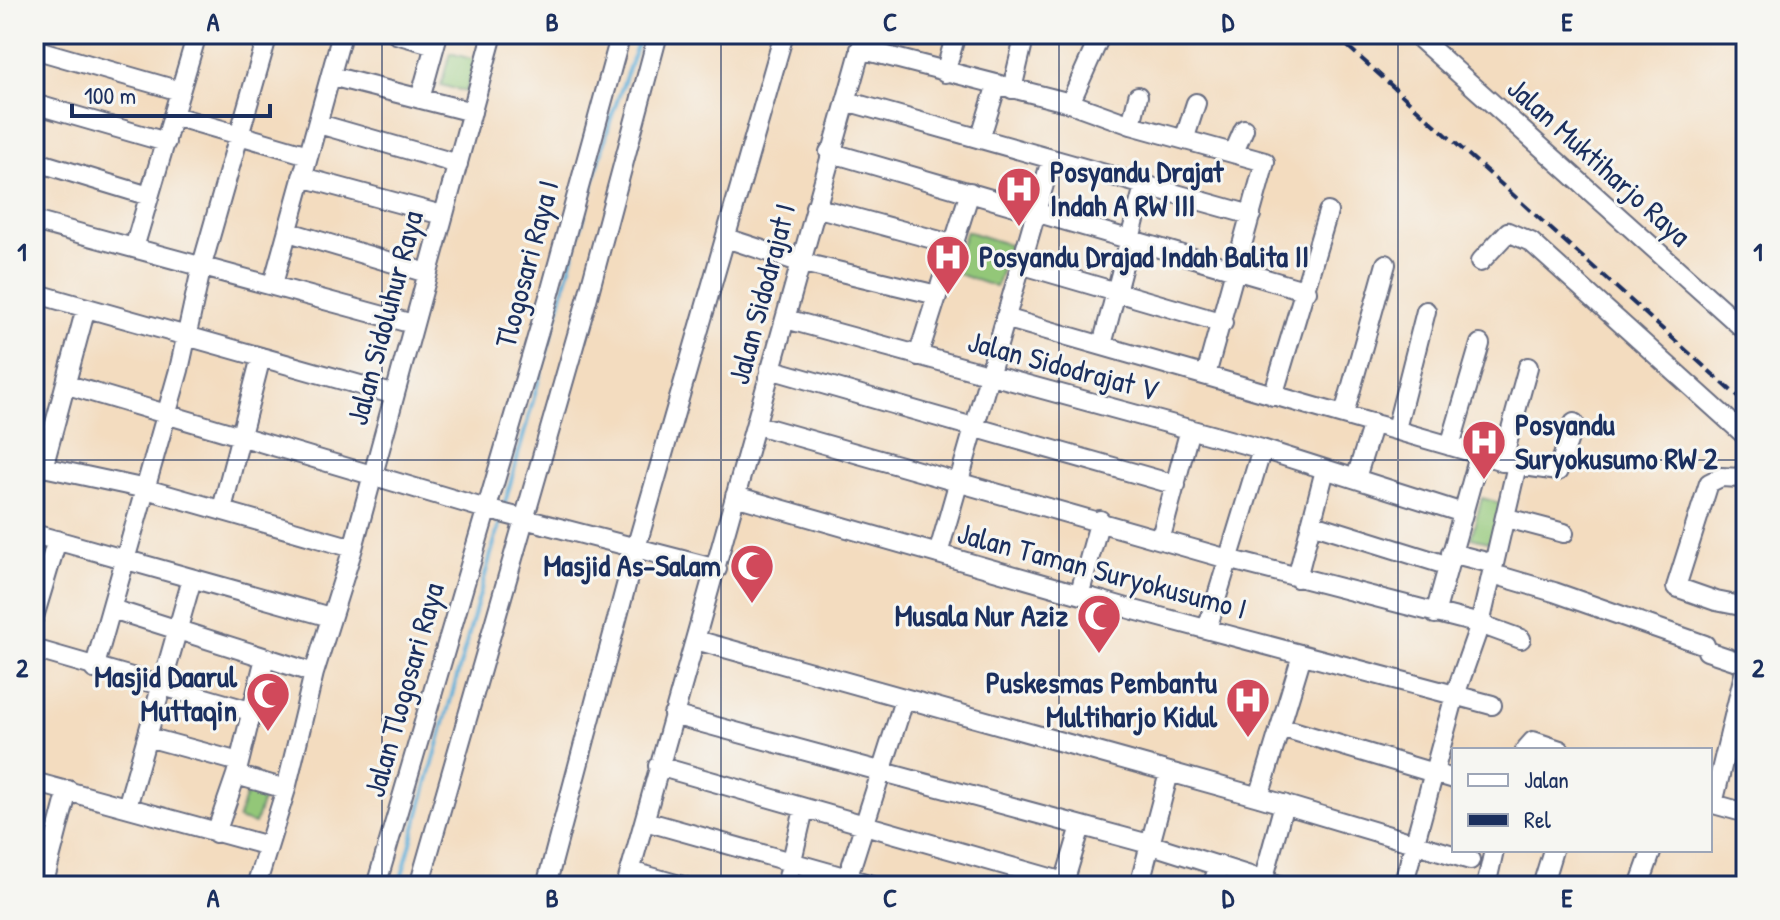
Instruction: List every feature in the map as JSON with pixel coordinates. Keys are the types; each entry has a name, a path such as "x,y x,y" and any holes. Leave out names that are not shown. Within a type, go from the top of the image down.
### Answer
{"street":[{"path":"134,248 197,34"},
{"path":"94,669 146,489 187,335 202,265 268,34"},
{"path":"273,284 342,34"},
{"path":"396,34 436,39 420,99"},
{"name":"Jalan Sidoluhur Raya","path":"256,886 286,789 314,673 353,548 392,394 493,34"},
{"name":"Tlogosari Raya I","path":"488,509 621,34"},
{"path":"419,886 520,516 658,34"},
{"path":"546,886 636,548 784,34"},
{"path":"945,73 956,34"},
{"path":"980,139 1025,34"},
{"path":"1070,103 1101,34"},
{"name":"Jalan Muktiharjo Raya","path":"1415,34 1744,323"},
{"path":"862,42 945,73 1070,103 1131,125 1263,160 1265,165 1238,269 1206,375"},
{"name":"Jalan Sidodrajat I","path":"628,879 862,42"},
{"path":"34,49 180,91"},
{"path":"331,76 472,112"},
{"path":"1131,125 1138,96"},
{"path":"846,101 1251,215"},
{"path":"1185,137 1196,103"},
{"path":"34,104 166,142"},
{"path":"174,116 308,155"},
{"path":"319,124 458,164"},
{"path":"1234,152 1244,129"},
{"path":"829,152 1307,291"},
{"path":"938,554 1051,160"},
{"path":"34,161 149,196"},
{"path":"302,177 442,215"},
{"path":"1102,345 1144,186"},
{"path":"918,356 970,192"},
{"path":"815,207 955,245"},
{"path":"1273,396 1307,291 1328,212"},
{"path":"34,221 413,324"},
{"path":"1480,262 1508,232 1513,231 1531,242 1746,436"},
{"path":"289,232 427,273"},
{"path":"726,238 799,262 937,295"},
{"path":"1020,264 1223,323"},
{"path":"1344,414 1386,264"},
{"path":"34,293 392,394"},
{"path":"86,308 68,385 38,467 146,489 353,548"},
{"path":"1396,429 1426,311"},
{"path":"1005,318 1510,463 1559,470 1574,423"},
{"name":"Jalan Sidodrajat V","path":"786,319 1262,449 1463,513"},
{"path":"1450,446 1480,344"},
{"path":"222,509 261,357"},
{"path":"1403,886 1455,695 1480,624 1507,518 1510,463 1528,367"},
{"path":"770,369 1176,485"},
{"path":"68,385 488,509 717,569"},
{"path":"1356,478 1373,423"},
{"path":"757,425 1297,578 1480,624 1521,639"},
{"path":"1161,537 1190,429"},
{"path":"1207,629 1262,449"},
{"path":"1435,614 1479,456"},
{"path":"1746,469 1741,478 1721,477 1709,483 1676,587 1716,601 1746,607"},
{"path":"1297,578 1325,470"},
{"name":"Jalan Taman Suryokusumo I","path":"735,496 1207,629 1492,705"},
{"name":"Jalan Tlogosari Raya","path":"376,886 488,509"},
{"path":"1507,518 1564,533"},
{"path":"1080,592 1100,520"},
{"path":"1311,523 1493,569 1705,645 1707,651 1746,665 1712,803 1746,813"},
{"path":"34,534 330,617"},
{"path":"34,617 37,591 57,540"},
{"path":"127,807 192,579"},
{"path":"112,609 314,673"},
{"path":"696,640 1284,804 1470,860"},
{"path":"34,649 94,669 250,711"},
{"path":"1259,797 1302,655"},
{"path":"216,833 238,769 265,658"},
{"path":"846,882 904,700"},
{"path":"673,715 881,774 1149,844 1282,886"},
{"path":"1280,727 1452,778"},
{"path":"147,737 286,789"},
{"path":"1527,748 1533,741 1554,748"},
{"path":"658,766 1063,884 1081,826"},
{"path":"1139,886 1169,773"},
{"path":"34,782 268,846"},
{"path":"34,884 42,886 68,790"},
{"path":"1263,881 1284,804"},
{"path":"786,886 804,809"},
{"path":"645,821 846,882 876,886"},
{"path":"1542,886 1552,852"},
{"path":"1639,886 1651,852"},
{"path":"1486,886 1492,858"},
{"path":"1212,886 1219,865"},
{"path":"628,879 683,886"}],"green space":[{"path":"450,53 475,60 466,92 441,85"},
{"path":"966,231 1010,245 996,287 952,272"},
{"path":"1482,498 1503,504 1493,543 1471,538"},
{"path":"247,791 264,796 255,824 238,819"}],"waterway":[{"path":"503,510 611,118 641,34"},
{"path":"399,886 501,518"}],"railway":[{"path":"1334,34 1746,404"}],"place":[{"name":"Posyandu Drajat Indah A RW III","path":"1019,228"},
{"name":"Posyandu Drajad Indah Balita II","path":"948,296"},
{"name":"Posyandu Suryokusumo RW 2","path":"1484,481"},
{"name":"Masjid As-Salam","path":"752,605"},
{"name":"Musala Nur Aziz","path":"1099,655"},
{"name":"Masjid Daarul Muttaqin","path":"268,733"},
{"name":"Puskesmas Pembantu Multiharjo Kidul","path":"1248,739"}]}
